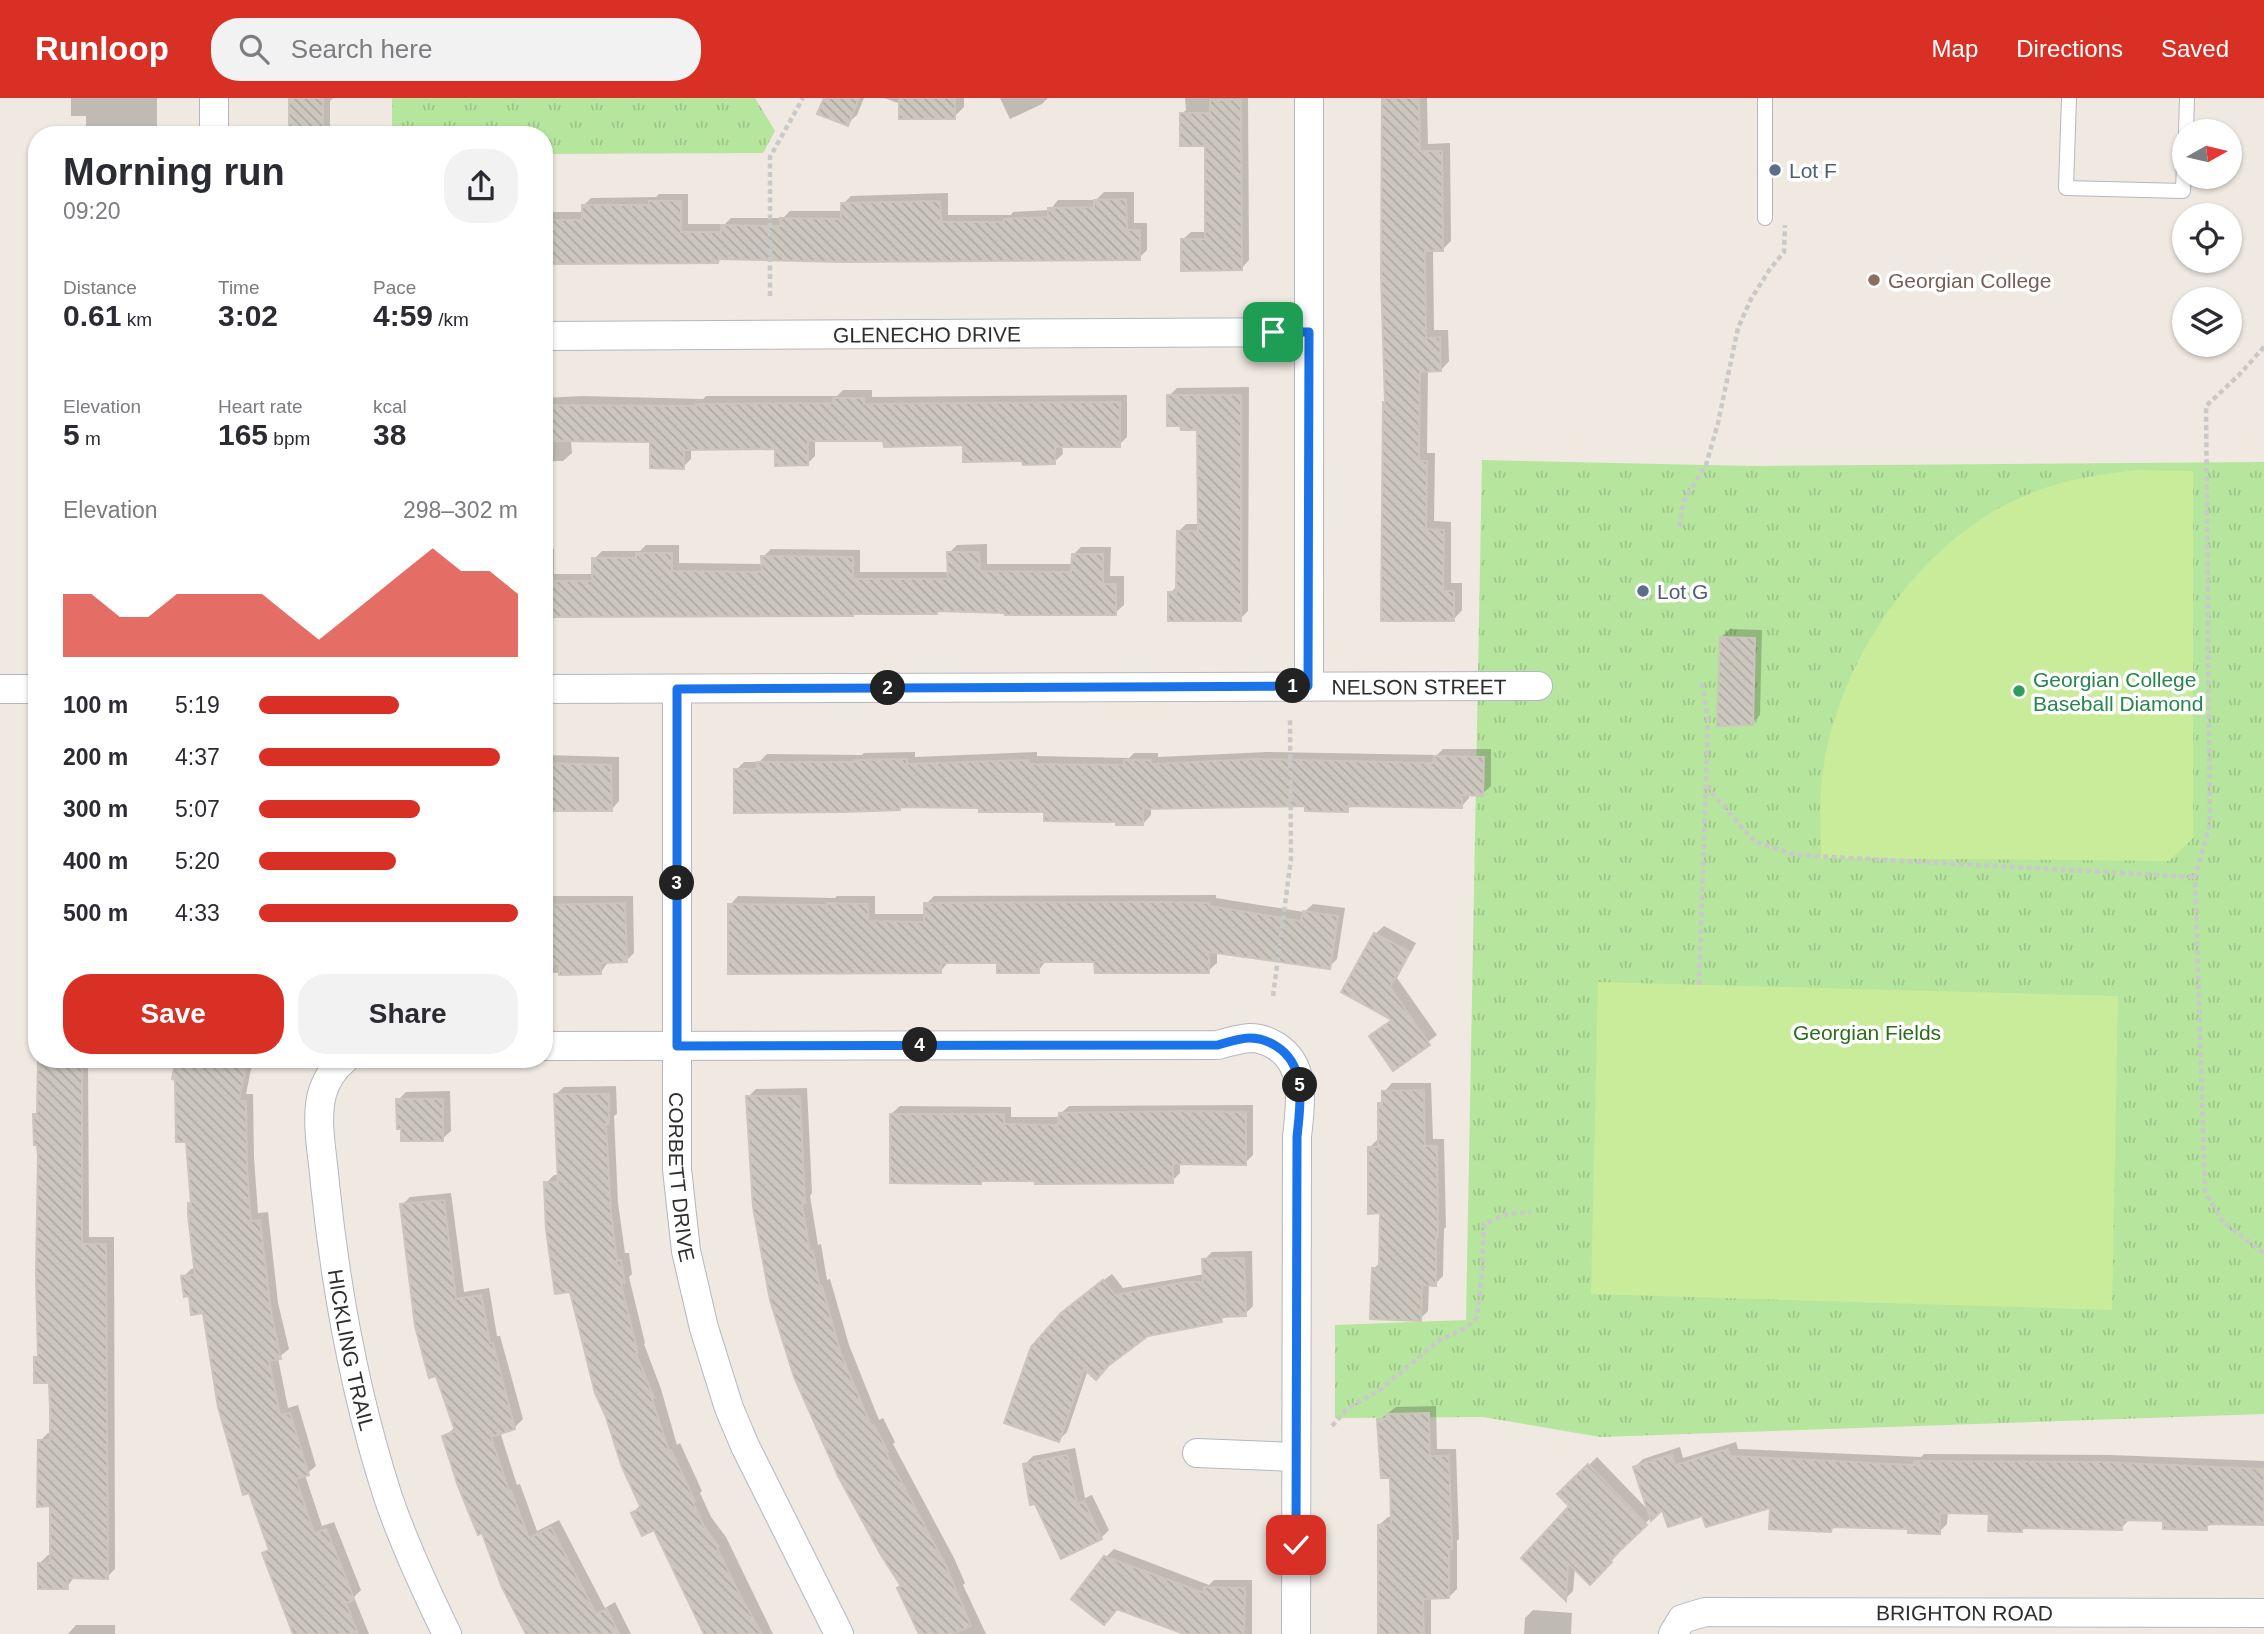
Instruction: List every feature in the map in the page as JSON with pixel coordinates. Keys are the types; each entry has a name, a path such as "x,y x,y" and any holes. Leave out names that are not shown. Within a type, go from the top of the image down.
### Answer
{"street":[{"path":"214,98 214,126"},
{"path":"1308,686 1309,98"},
{"name":"GLENECHO DRIVE","path":"553,336 1309,332"},
{"name":"NELSON STREET","path":"553,689 1538,686"},
{"path":"0,689 28,689"},
{"name":"CORBETT DRIVE","path":"677,689 677,1169 681,1214 694,1290 717,1373 745,1446 839,1634"},
{"path":"553,1046 1218,1045 1251,1038 1266,1040 1280,1048 1290,1058 1296,1071 1301,1098 1297,1137 1296,1634"},
{"name":"HICKLING TRAIL","path":"335,1068 322,1094 320,1125 332,1249 346,1335 362,1406 388,1497 421,1582 447,1634"},
{"path":"1196,1453 1296,1457"},
{"name":"BRIGHTON ROAD","path":"1673,1634 1682,1619 1705,1612 2264,1613"}],"lane":[{"path":"1765,98 1765,218"},
{"path":"2069,98 2066,188 2183,189"},
{"path":"2186,119 2187,98"}],"path":[{"path":"769,296 769,157 803,98"},
{"path":"1680,527 1684,502 1706,465 1738,328 1751,299 1784,252"},
{"path":"2264,347 2206,406 2210,824 2195,877 2205,1192 2223,1222 2264,1253"},
{"path":"1699,985 1708,722 1702,682"},
{"path":"1273,996 1291,859 1290,720"},
{"path":"1706,786 1755,842 1796,855 2195,877"},
{"path":"1332,1426 1347,1409 1381,1389 1438,1341 1466,1328 1477,1317 1484,1224 1507,1214 1531,1212"}],"green space":[{"path":"392,98 755,98 775,131 763,153 553,154 553,126 392,126"},
{"name":"Georgian Fields","path":"1482,460 1753,466 2264,462 2264,1414 1600,1437 1483,1417 1335,1418 1335,1325 1466,1320"},
{"name":"Georgian College Baseball Diamond","path":"2138,470 2193,471 2193,838 2169,861 1821,858 1821,789 1828,745 1841,700 1860,657 1885,616 1914,578 1948,545 1984,517 2024,496 2080,478"},
{"path":"1598,982 2118,996 2112,1310 1591,1294"}],"building":[{"path":"289,98 323,98 323,126 289,126"},
{"path":"824,98 859,98 848,126 817,114"},
{"path":"899,98 955,98 955,119 899,119"},
{"path":"1382,98 1419,98 1420,151 1442,151 1443,251 1425,251 1426,338 1440,337 1441,371 1420,372 1419,461 1427,461 1426,529 1444,530 1443,591 1454,591 1454,621 1381,621 1385,402 1381,276"},
{"path":"1210,100 1241,100 1242,270 1181,271 1181,239 1205,239 1205,146 1180,146 1180,113 1210,113"},
{"path":"1126,199 1127,230 1140,230 1140,260 842,262 719,259 718,263 553,264 553,220 582,220 582,205 649,205 649,201 681,201 681,232 721,232 721,225 780,226 780,218 841,219 841,203 940,201 941,222 1004,222 1004,219 1048,217 1048,208 1094,207 1094,200"},
{"path":"1167,395 1241,395 1241,621 1168,621 1168,592 1176,592 1177,531 1198,531 1197,430 1181,430 1180,426 1167,426"},
{"path":"833,398 864,398 864,404 1120,402 1120,447 1055,447 1055,464 1023,465 1022,461 963,462 963,445 884,447 883,441 808,441 808,465 775,466 775,449 684,450 684,469 650,468 650,442 553,441 553,405 833,403"},
{"path":"947,552 979,552 980,571 1071,572 1072,554 1103,554 1103,584 1116,584 1116,615 1005,615 937,611 937,614 853,616 553,617 553,581 592,581 592,558 636,558 636,553 672,553 672,571 762,572 761,556 853,557 853,579 948,579"},
{"path":"1720,637 1755,638 1753,725 1717,726"},
{"path":"1434,756 1484,757 1483,796 1462,795 1462,808 1348,806 1348,812 1305,811 1305,806 1143,809 1143,825 1044,821 1044,812 979,812 979,808 900,807 900,810 734,813 734,769 757,769 757,762 907,759 907,764 1029,760 1029,764 1124,765 1124,760 1151,760 1151,764 1258,759 1433,763"},
{"path":"553,763 611,765 612,811 553,811"},
{"path":"625,903 627,962 601,963 601,974 559,975 559,964 553,964 553,905"},
{"path":"924,903 1209,903 1209,906 1301,921 1303,911 1338,916 1330,969 1209,952 1209,973 1095,973 1094,962 1039,962 1039,973 997,973 997,963 941,963 941,973 728,974 728,904 868,904 868,921 924,922"},
{"path":"1374,933 1410,952 1390,987 1430,1045 1393,1071 1369,1036 1392,1020 1341,992"},
{"path":"38,1068 82,1068 82,1244 106,1244 108,1579 67,1578 68,1589 38,1589 38,1563 50,1563 50,1506 37,1507 38,1440 50,1440 50,1406 49,1383 34,1383 34,1357 38,1357 38,1156 37,1145 34,1145 33,1114 37,1114"},
{"path":"174,1068 246,1068 239,1101 246,1101 251,1221 260,1220 271,1312 281,1359 269,1361 280,1415 290,1413 309,1475 296,1479 314,1533 326,1529 349,1585 354,1600 346,1603 358,1634 293,1634 262,1553 269,1550 249,1493 243,1495 218,1407 203,1313 191,1315 189,1296 184,1297 181,1276 195,1275 188,1215 188,1203 191,1203 186,1142 176,1142 175,1080 172,1079"},
{"path":"1424,1090 1425,1146 1437,1146 1436,1286 1422,1285 1421,1321 1370,1319 1372,1268 1379,1268 1380,1213 1368,1214 1368,1147 1378,1147 1378,1103 1382,1103 1382,1091"},
{"path":"554,1094 609,1094 609,1124 606,1124 611,1212 617,1261 621,1260 625,1283 621,1284 636,1353 654,1398 652,1399 669,1451 671,1450 695,1501 693,1502 703,1525 719,1547 717,1548 741,1597 762,1634 704,1634 654,1530 642,1536 631,1513 641,1508 622,1467 606,1417 595,1393 570,1292 555,1294 546,1229 544,1182 558,1182"},
{"path":"746,1096 800,1096 805,1203 802,1204 810,1252 813,1251 820,1287 822,1286 841,1354 871,1426 874,1425 946,1566 971,1626 953,1634 919,1634 897,1588 901,1586 838,1476 794,1377 770,1300 753,1207"},
{"path":"396,1099 443,1099 443,1141 401,1141 401,1129 397,1129"},
{"path":"1246,1112 1246,1165 1173,1164 1173,1183 890,1183 890,1114 1004,1114 1004,1124 1058,1125 1059,1113"},
{"path":"444,1200 456,1299 481,1295 490,1343 493,1343 515,1429 491,1437 509,1491 529,1538 551,1527 596,1614 607,1609 619,1634 526,1634 502,1587 482,1533 478,1535 458,1486 442,1436 455,1431 436,1376 429,1378 415,1326 400,1204"},
{"path":"1244,1258 1246,1316 1221,1317 1222,1322 1148,1336 1108,1366 1096,1380 1084,1369 1059,1442 1004,1423 1031,1347 1061,1313 1103,1280 1115,1295 1186,1282 1203,1282 1202,1259"},
{"path":"1429,1413 1430,1456 1449,1456 1452,1549 1449,1549 1449,1598 1423,1599 1424,1634 1378,1634 1378,1525 1391,1524 1390,1478 1381,1478 1377,1419 1386,1419 1386,1414"},
{"path":"1728,1449 1730,1456 1914,1465 1914,1461 2102,1462 2264,1469 2264,1525 2207,1524 2207,1530 2163,1529 2163,1521 2122,1520 2122,1530 2022,1528 2022,1532 1988,1531 1989,1514 1940,1513 1940,1534 1908,1533 1908,1529 1832,1527 1831,1532 1769,1529 1770,1508 1706,1527 1702,1516 1668,1527 1662,1510 1651,1521 1633,1467 1672,1454 1675,1465"},
{"path":"1067,1455 1077,1505 1084,1501 1102,1539 1061,1559 1035,1504 1030,1505 1023,1464"},
{"path":"1588,1464 1647,1525 1610,1560 1612,1562 1590,1585 1568,1563 1566,1601 1521,1558 1569,1506 1557,1494"},
{"path":"1104,1556 1204,1593 1204,1587 1245,1588 1244,1634 1184,1634 1117,1609 1104,1625 1071,1599"}],"place":[{"name":"Lot F","path":"1775,170"},
{"name":"Georgian College","path":"1874,280"},
{"name":"Lot G","path":"1643,591"},
{"name":"Georgian College Baseball Diamond","path":"2019,691"}],"route":[{"path":"1273,332 1309,332 1308,686 677,689 677,1046 1218,1045 1251,1038 1266,1040 1280,1048 1290,1058 1296,1071 1301,1098 1297,1137 1296,1545"}]}
